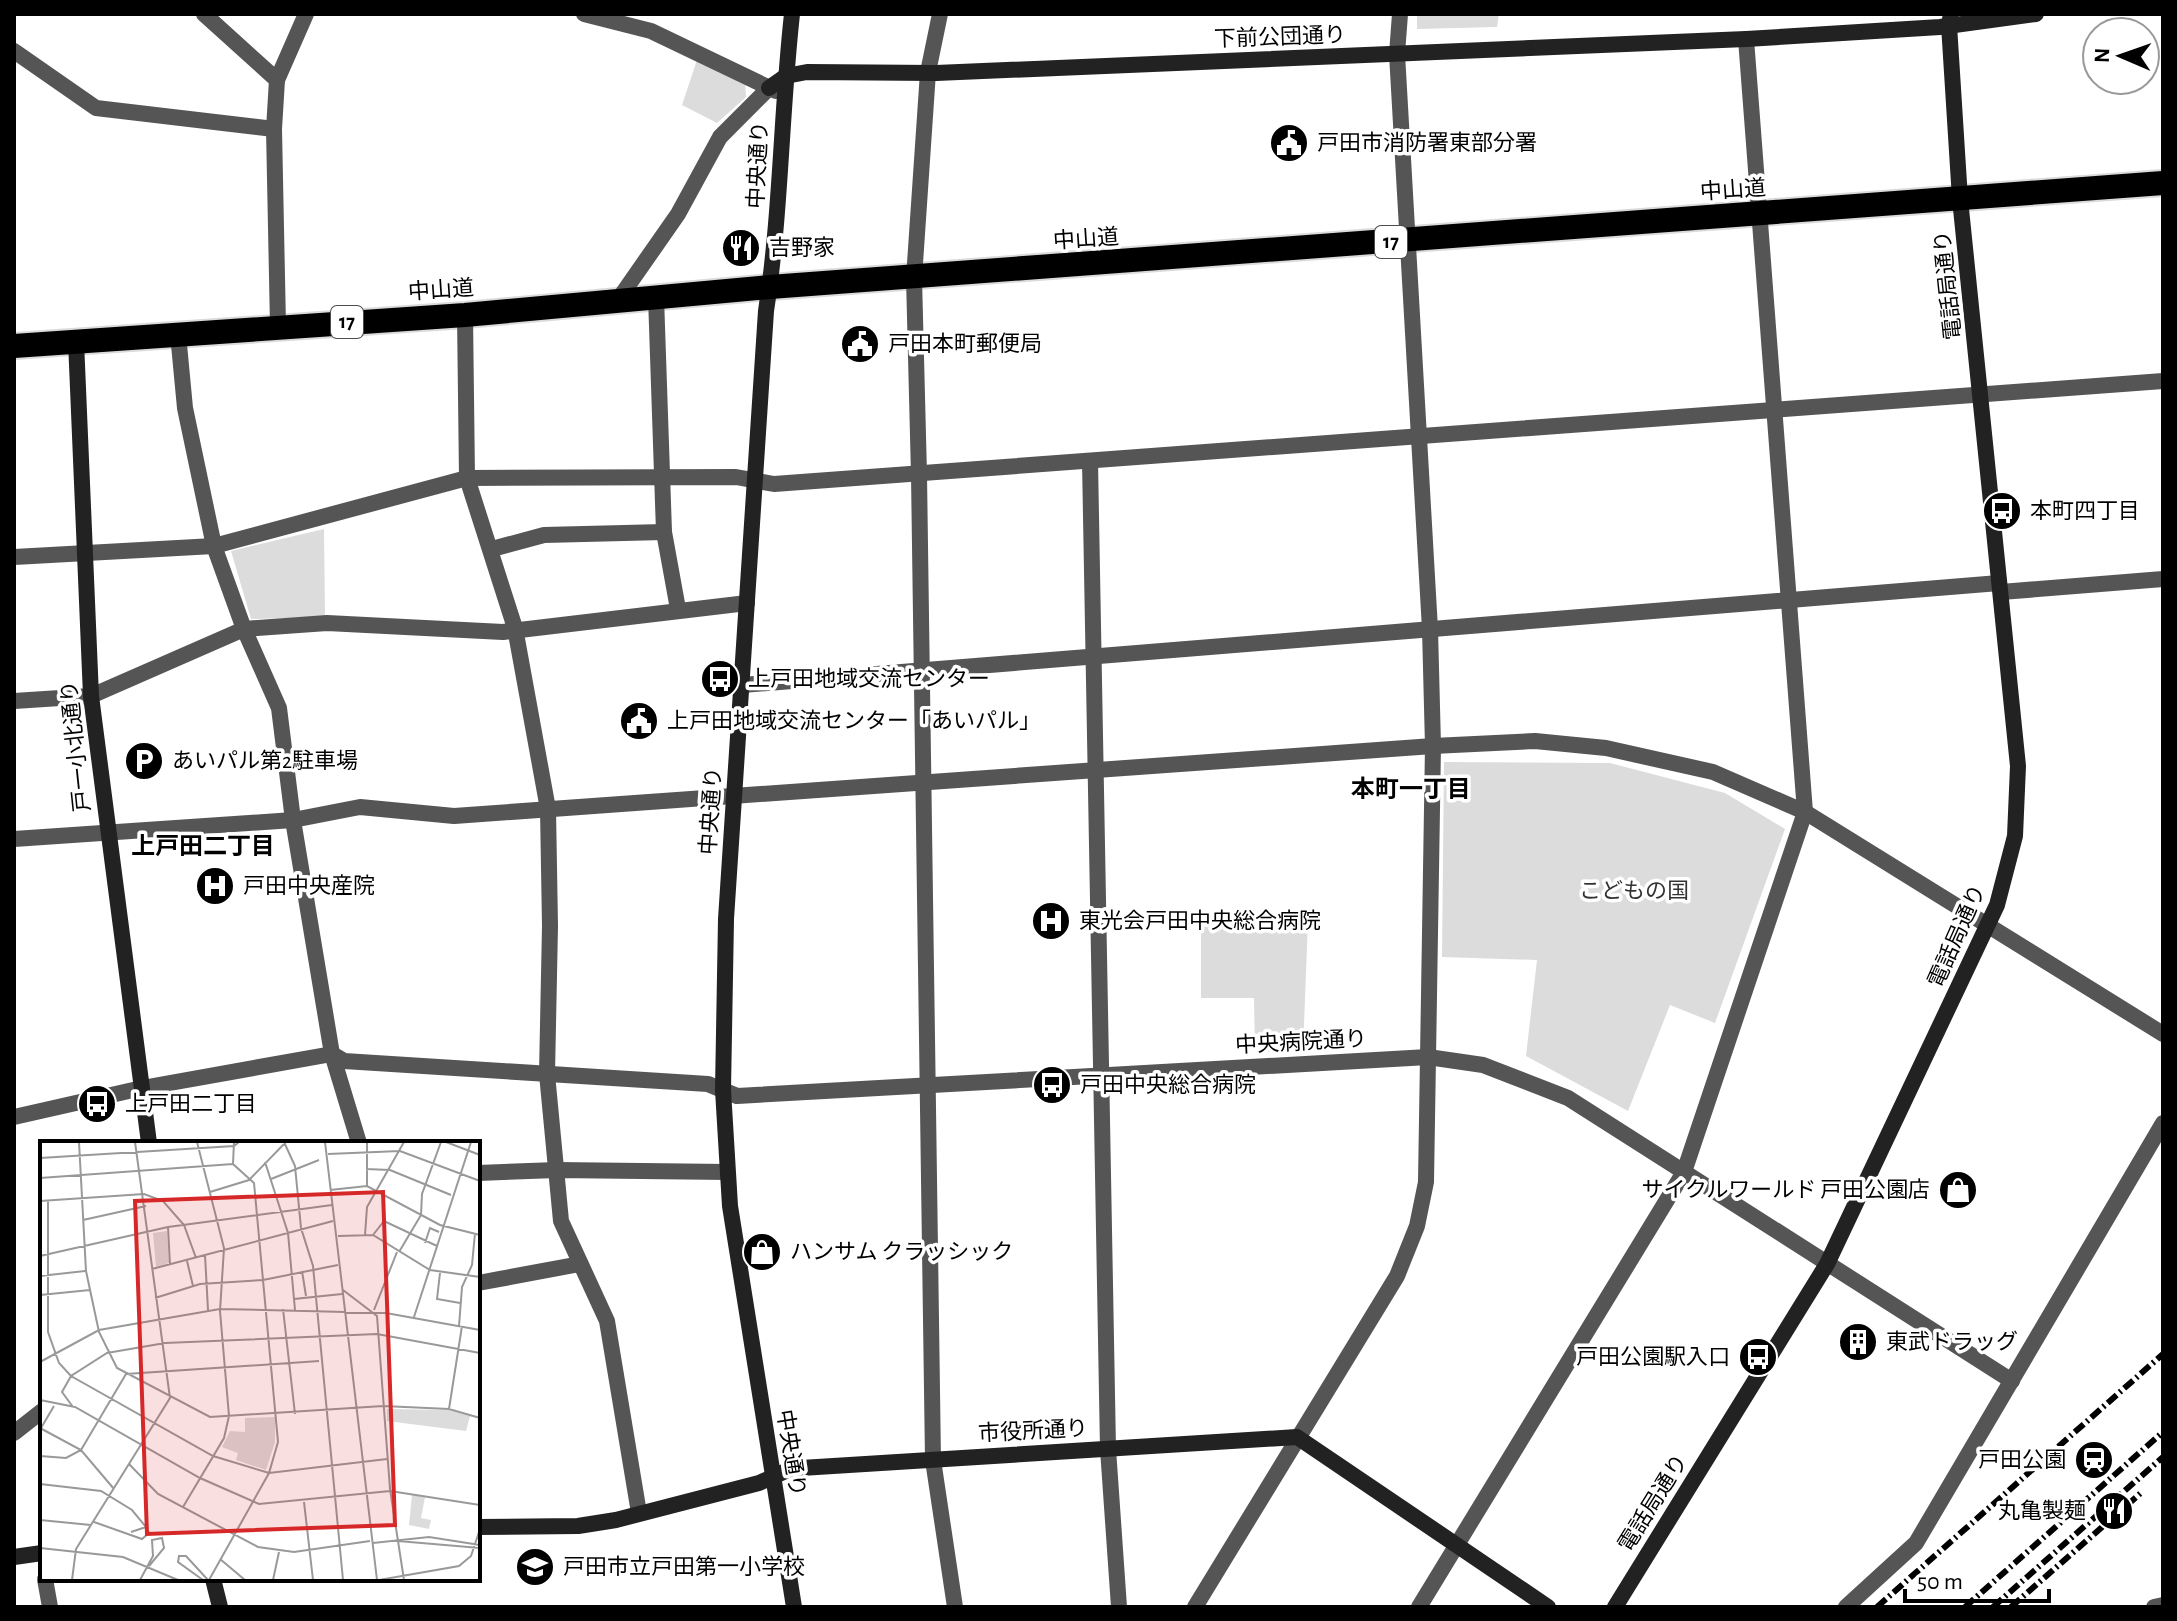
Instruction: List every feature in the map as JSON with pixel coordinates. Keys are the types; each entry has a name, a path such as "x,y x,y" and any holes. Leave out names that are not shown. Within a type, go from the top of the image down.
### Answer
{"highway":[{"name":"中山道","path":"14,346 465,315 770,287 2163,183"}],"street":[{"path":"204,14 277,80"},
{"path":"278,326 274,129 277,80 306,14"},
{"path":"584,14 651,31 784,96"},
{"name":"中央通り","path":"792,14 775,260 770,287 755,480 734,798 723,999 723,1090 727,1172 794,1607"},
{"path":"940,14 928,72 914,278 933,1460 955,1607"},
{"path":"1195,1607 1397,1276 1417,1226 1426,1182 1433,746 1430,629 1397,54 1400,14"},
{"name":"下前公団通り","path":"769,88 786,76 807,72 928,72 1746,39 2036,14"},
{"name":"電話局通り","path":"1615,1607 1827,1264 1988,926 2010,859 2019,789 1960,199 1950,20"},
{"path":"1419,1607 1684,1172 1805,812 1746,39"},
{"path":"14,51 96,108 274,129"},
{"path":"618,300 678,214 720,137 769,88"},
{"path":"656,297 664,532 678,609"},
{"path":"465,315 467,478 515,628 548,809 550,926 547,1074 561,1221 607,1321 639,1513"},
{"path":"178,334 185,408 214,546 244,629 279,708 293,820 332,1054 358,1141"},
{"name":"戸一小北通り","path":"76,341 91,696 149,1141"},
{"path":"14,557 214,546 467,478 736,477 774,484 2163,381"},
{"path":"1090,461 1108,1449 1119,1607"},
{"path":"492,549 544,535 664,532"},
{"path":"742,685 1790,601 2163,579"},
{"path":"14,701 91,696 244,629 327,623 503,632 515,628 747,603"},
{"path":"14,839 293,820 360,807 454,816 1535,741 1606,748 1713,772 1805,812 2163,1034"},
{"path":"14,1117 142,1088 332,1054"},
{"name":"中央病院通り","path":"332,1054 344,1061 708,1084 737,1096 1428,1057 1483,1065 1568,1098 2012,1381"},
{"path":"1846,1607 1916,1543 2163,1123"},
{"path":"480,1173 557,1170 727,1172"},
{"path":"480,1283 580,1264"},
{"path":"14,1433 40,1413"},
{"path":"1297,1437 1548,1607"},
{"name":"市役所通り","path":"480,1527 591,1525 801,1468 1297,1437"},
{"path":"14,1557 40,1557"},
{"path":"45,1581 50,1607"},
{"path":"214,1581 220,1607"},
{"path":"2154,1607 2163,1605"}],"green space":[{"path":"1417,14 1499,14 1497,27 1417,29"},
{"path":"697,60 745,81 746,97 717,123 682,105"},
{"path":"324,529 325,617 251,619 231,551"},
{"name":"こどもの国","path":"1444,762 1610,763 1725,793 1785,829 1715,1023 1670,1005 1628,1111 1526,1056 1537,960 1442,957"},
{"path":"1201,919 1308,921 1303,1050 1255,1053 1254,998 1201,998"}],"railway":[{"path":"1877,1607 2163,1354"},
{"path":"1965,1607 2163,1432"},
{"path":"1993,1607 2163,1457"},
{"path":"2011,1607 2142,1492"}],"place":[{"name":"戸田市消防署東部分署","path":"1289,143"},
{"name":"吉野家","path":"741,248"},
{"name":"戸田本町郵便局","path":"860,344"},
{"name":"本町四丁目","path":"2002,511"},
{"name":"上戸田地域交流センター","path":"720,679"},
{"name":"上戸田地域交流センター「あいパル」","path":"639,721"},
{"name":"あいパル第2駐車場","path":"144,761"},
{"name":"戸田中央産院","path":"215,886"},
{"name":"東光会戸田中央総合病院","path":"1051,921"},
{"name":"戸田中央総合病院","path":"1052,1085"},
{"name":"上戸田二丁目","path":"97,1104"},
{"name":"サイクルワールド 戸田公園店","path":"1958,1190"},
{"name":"ハンサム クラッシック","path":"762,1252"},
{"name":"東武ドラッグ","path":"1858,1342"},
{"name":"戸田公園駅入口","path":"1758,1357"},
{"name":"戸田公園","path":"2094,1460"},
{"name":"丸亀製麺","path":"2114,1511"},
{"name":"戸田市立戸田第一小学校","path":"535,1567"}],"district":[{"name":"本町一丁目","path":"1411,790"},
{"name":"上戸田二丁目","path":"203,847"}]}
